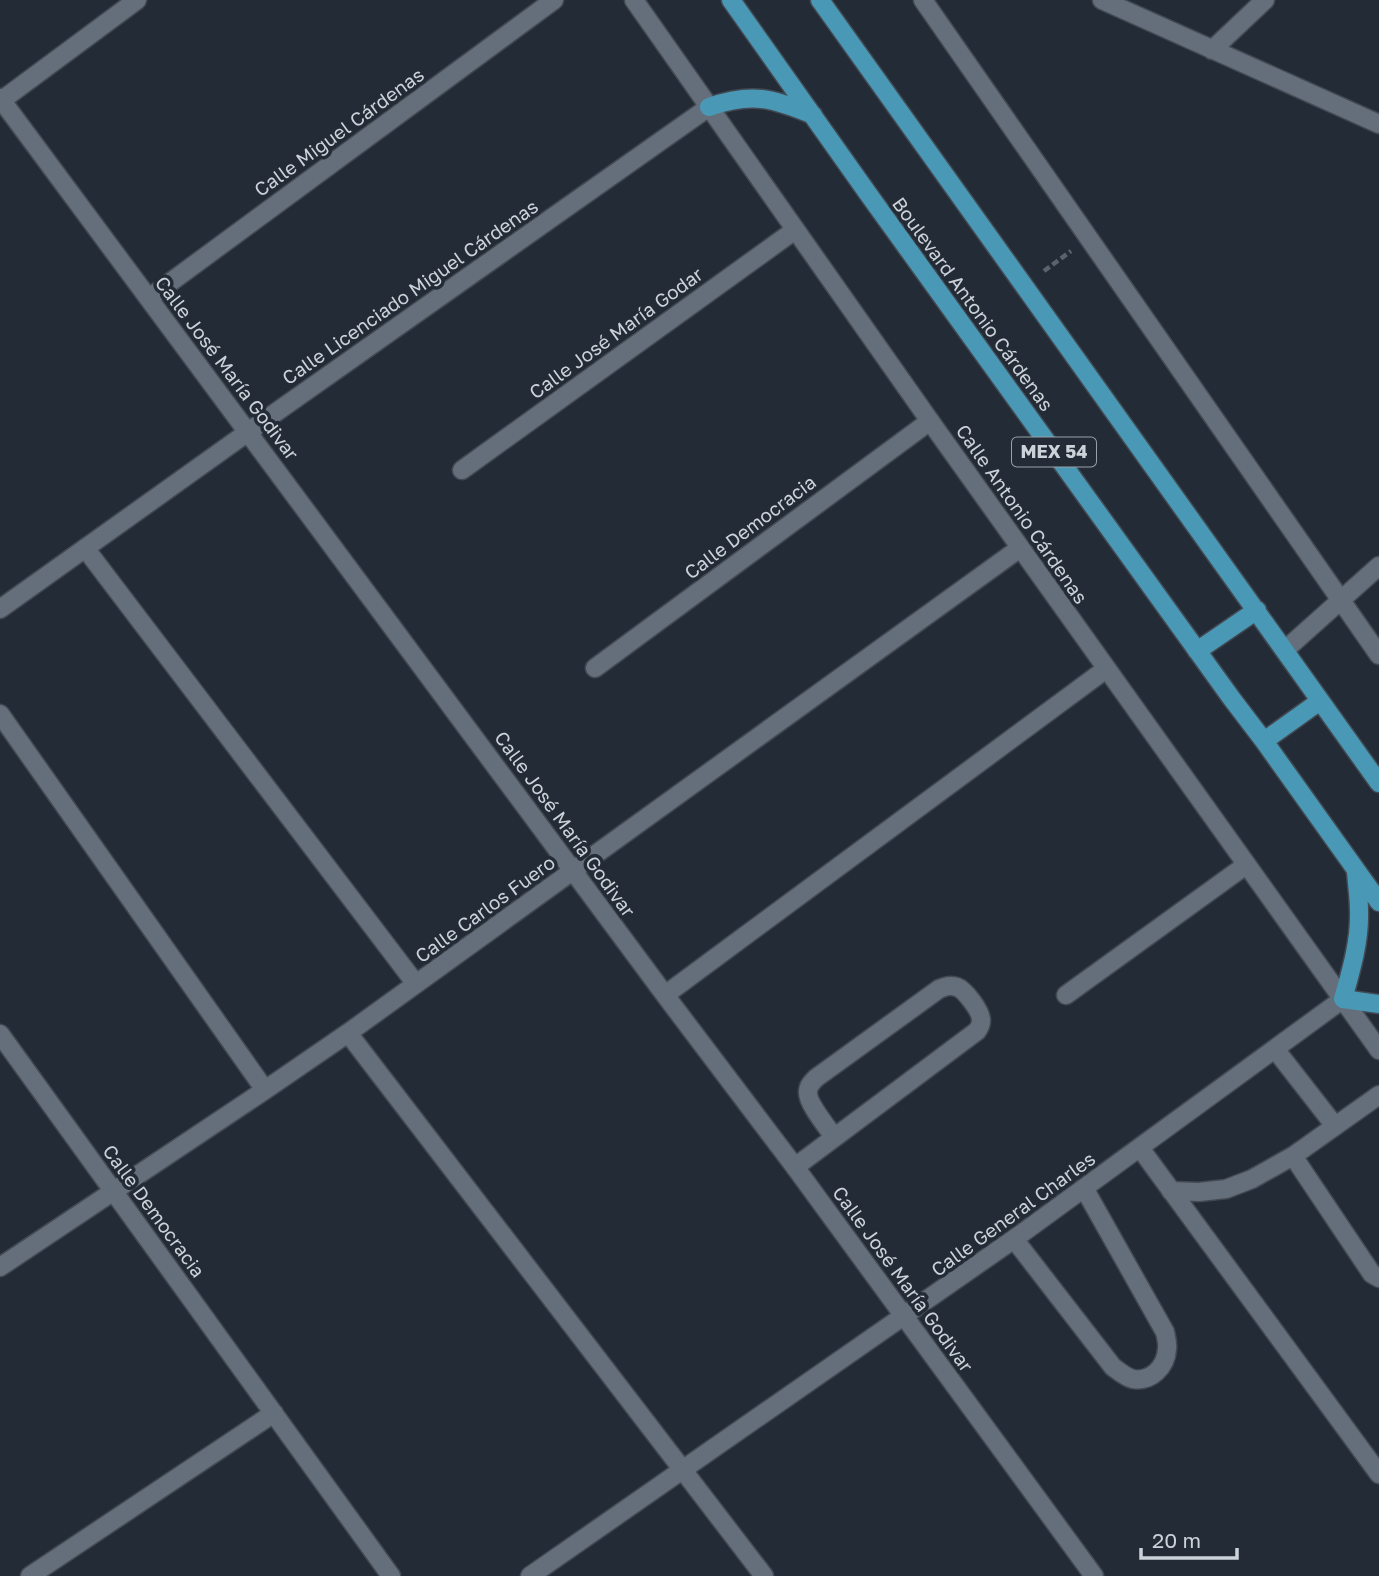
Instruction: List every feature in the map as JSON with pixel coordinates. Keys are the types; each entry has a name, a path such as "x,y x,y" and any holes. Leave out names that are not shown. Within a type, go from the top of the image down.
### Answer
{"main road":[{"name":"Boulevard Antonio Cárdenas","path":"731,0 1379,902"},
{"path":"820,0 1379,783"},
{"path":"709,107 729,100 756,97 784,103 813,115"},
{"path":"1197,651 1257,610"},
{"path":"1264,741 1320,701"},
{"path":"1356,872 1358,939 1343,999 1379,1004"}],"street":[{"path":"1,99 137,0"},
{"name":"Calle Miguel Cárdenas","path":"149,298 554,0"},
{"name":"Calle Antonio Cárdenas","path":"634,0 1020,548 1379,1050"},
{"path":"923,0 1379,655"},
{"path":"1102,0 1379,124"},
{"path":"1212,50 1265,0"},
{"name":"Calle José María Godivar","path":"1,99 794,1167 1094,1576"},
{"name":"Calle Licenciado Miguel Cárdenas","path":"0,609 709,107"},
{"name":"Calle José María Godar","path":"462,470 795,230"},
{"name":"Calle Democracia","path":"596,668 930,421"},
{"path":"85,548 416,984"},
{"name":"Calle Carlos Fuero","path":"0,1267 348,1032 1020,548"},
{"path":"1286,650 1379,566"},
{"path":"665,995 1106,669"},
{"path":"0,714 265,1090"},
{"path":"1066,995 1246,865"},
{"path":"794,1167 977,1031 981,1025 980,1012 961,989 954,986 939,989 810,1084 808,1099 834,1137"},
{"name":"Calle General Charles","path":"530,1576 1014,1239 1343,999"},
{"path":"348,1032 764,1576"},
{"name":"Calle Democracia","path":"0,1034 391,1576"},
{"path":"1276,1049 1335,1126"},
{"path":"1171,1191 1226,1189 1252,1179 1293,1156 1379,1095"},
{"path":"1140,1148 1379,1474"},
{"path":"1293,1156 1372,1274 1379,1278"},
{"path":"1014,1239 1113,1367 1133,1379 1149,1378 1162,1368 1167,1349 1165,1332 1084,1188"},
{"path":"30,1576 274,1413"}],"path":[{"path":"1024,286 1089,238"}]}
